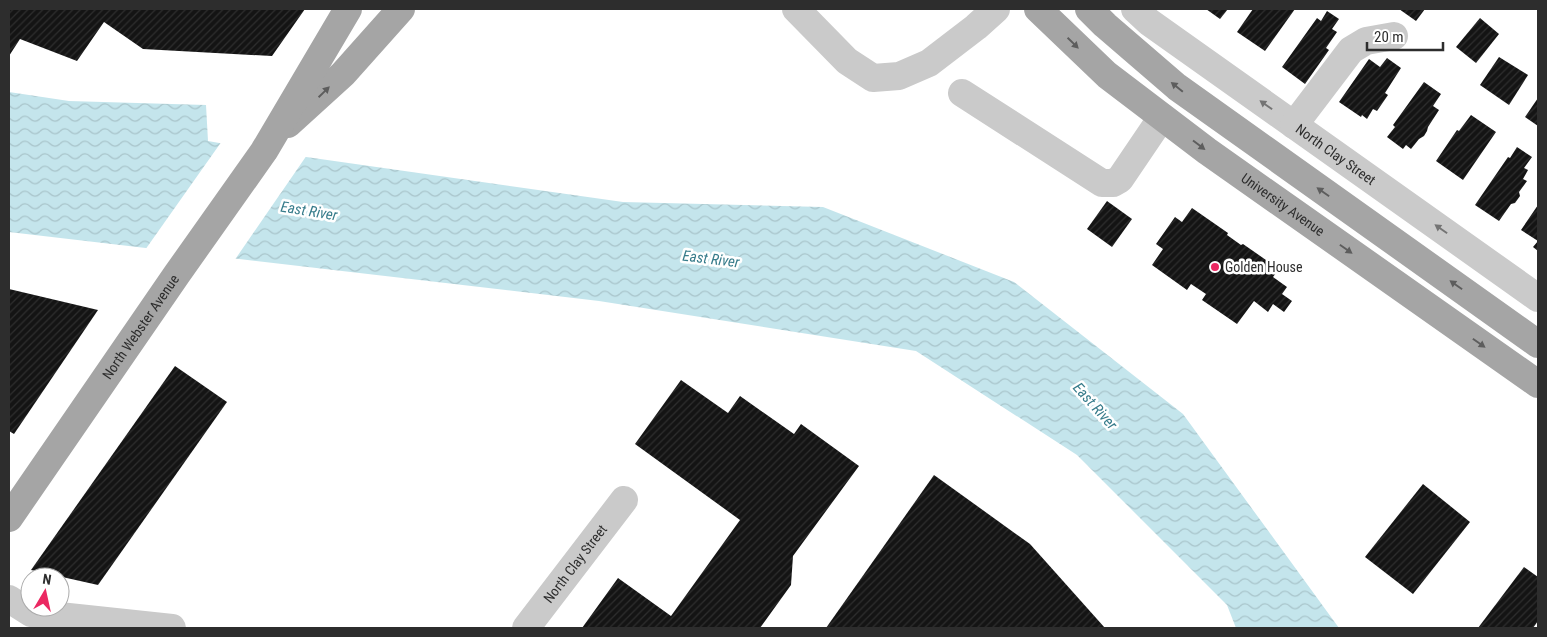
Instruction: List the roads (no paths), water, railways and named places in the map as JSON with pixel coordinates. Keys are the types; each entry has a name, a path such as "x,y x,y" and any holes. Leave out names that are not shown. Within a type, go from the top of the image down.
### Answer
{"main road":[{"name":"North Webster Avenue","path":"9,518 274,136 348,9"},
{"name":"North Webster Avenue","path":"274,136 343,74 401,9"},
{"name":"University Avenue","path":"1038,9 1107,75 1215,157 1538,384"},
{"path":"1089,9 1177,87 1538,344"}],"street":[{"path":"796,9 846,61 873,78 899,76 929,63 996,9"},
{"name":"North Clay Street","path":"1134,9 1149,22 1538,298"},
{"path":"1294,125 1352,50 1366,41 1394,36"},
{"path":"962,93 1102,183 1113,183 1120,179 1162,117"},
{"name":"North Clay Street","path":"526,628 624,500"},
{"path":"9,599 31,613 112,625 172,628"}],"water":[{"name":"East River","path":"9,92 69,101 206,105 208,141 264,151 623,202 823,207 1014,282 1183,414 1339,628 1236,628 1227,605 1077,455 916,351 599,301 9,232"}],"place":[{"name":"Golden House","path":"1215,267"}]}
